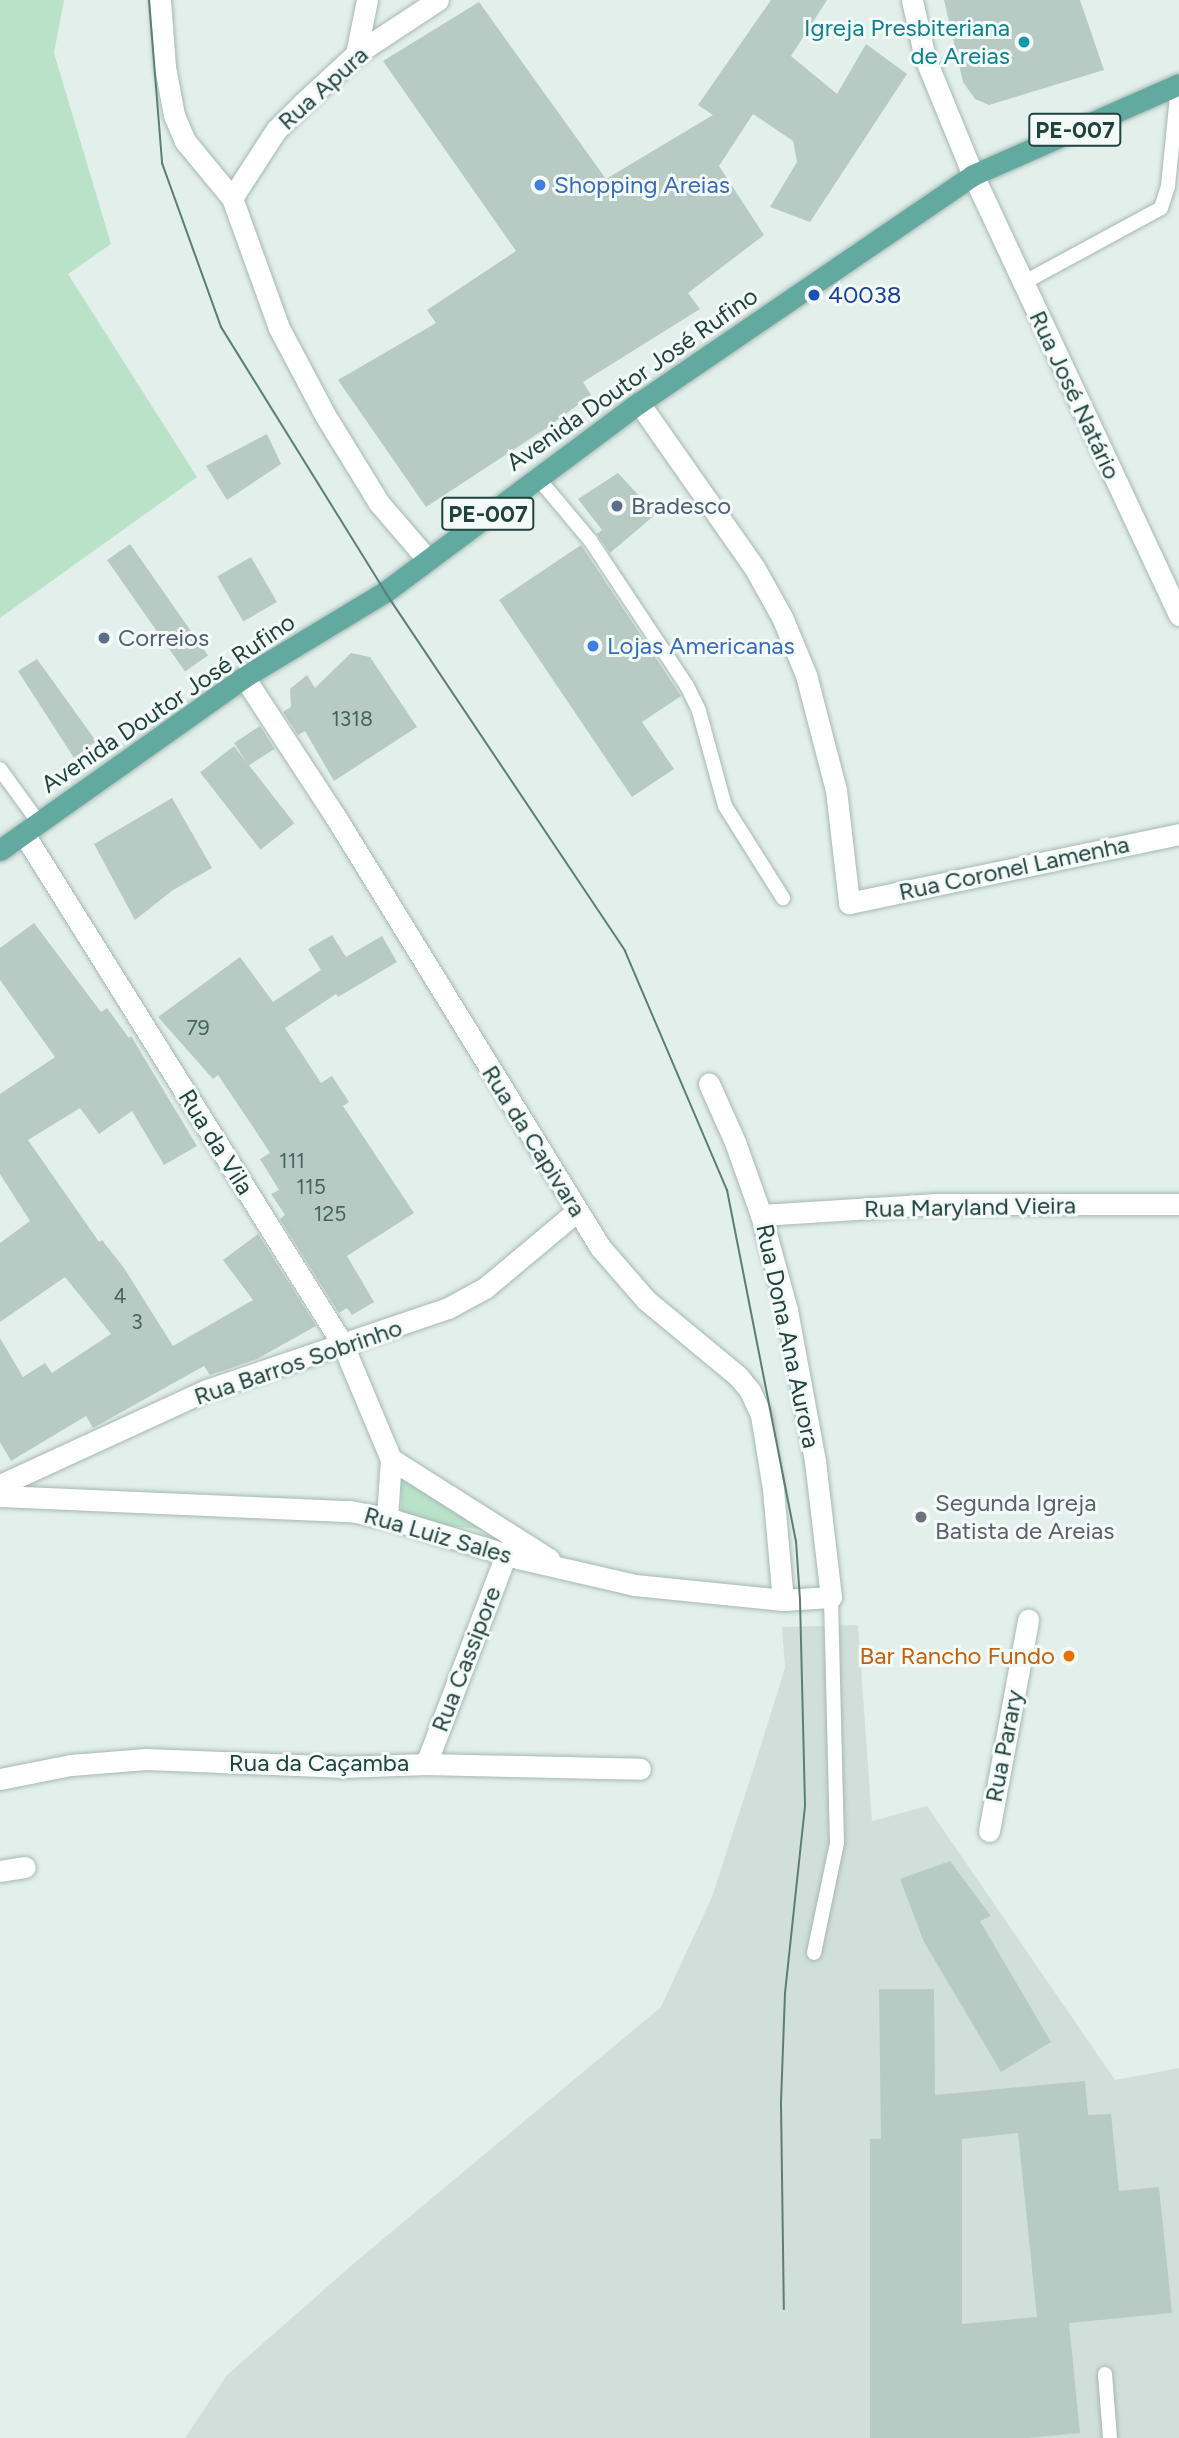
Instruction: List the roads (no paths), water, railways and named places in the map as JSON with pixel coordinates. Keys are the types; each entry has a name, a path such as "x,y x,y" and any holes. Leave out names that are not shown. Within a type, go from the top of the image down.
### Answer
{"main road":[{"name":"Avenida Doutor José Rufino","path":"0,850 244,677 385,592 639,403 973,175 1179,83"}],"street":[{"path":"160,0 165,66 174,115 185,141 232,198 279,328 325,415 380,503 427,559"},
{"path":"356,54 367,0"},
{"name":"Rua Apura","path":"232,198 275,130 356,54 438,0"},
{"name":"Rua José Natário","path":"912,0 925,58 973,175 1179,615"},
{"name":"Rua Coronel Lamenha","path":"639,403 754,567 782,617 806,675 836,790 849,903 1179,834"},
{"name":"Rua da Capivara","path":"244,677 335,816 577,1210 620,1273 683,1333 738,1377 750,1391 761,1415 768,1457 783,1600"},
{"name":"Rua da Vila","path":"32,829 343,1345 391,1459 387,1518"},
{"name":"Rua Dona Ana Aurora","path":"709,1084 735,1142 761,1215 787,1310 816,1461 831,1597"},
{"name":"Rua Maryland Vieira","path":"761,1215 933,1204 1179,1204"},
{"name":"Rua Barros Sobrinho","path":"0,1485 207,1390 448,1308 485,1288 577,1210"},
{"path":"391,1459 566,1570"},
{"name":"Rua Luiz Sales","path":"0,1496 350,1511 387,1518 566,1570 635,1584 783,1600 831,1597"},
{"name":"Rua Cassipore","path":"426,1764 506,1554"},
{"name":"Rua Parary","path":"989,1831 1028,1620"},
{"name":"Rua da Caçamba","path":"0,1779 71,1765 146,1759 341,1767 426,1764 640,1769"},
{"path":"0,1871 25,1867"}],"lane":[{"path":"1023,283 1161,208 1168,186 1179,83"},
{"path":"538,478 590,540 687,686 699,711 725,806 783,898"},
{"path":"0,769 32,829"},
{"path":"814,1953 837,1843 831,1597"},
{"path":"1105,2374 1110,2438"}],"tram line":[{"path":"149,0 162,163 221,327 385,592 625,951 727,1190 796,1541 800,1600 805,1806 785,1993 781,2104 784,2309"}],"place":[{"name":"Igreja Presbiteriana de Areias","path":"1024,42"},
{"name":"Shopping Areias","path":"540,185"},
{"name":"40038","path":"814,295"},
{"name":"Bradesco","path":"617,506"},
{"name":"Correios","path":"104,638"},
{"name":"Lojas Americanas","path":"593,646"},
{"name":"Segunda Igreja Batista de Areias","path":"921,1517"},
{"name":"Bar Rancho Fundo","path":"1069,1656"}]}
